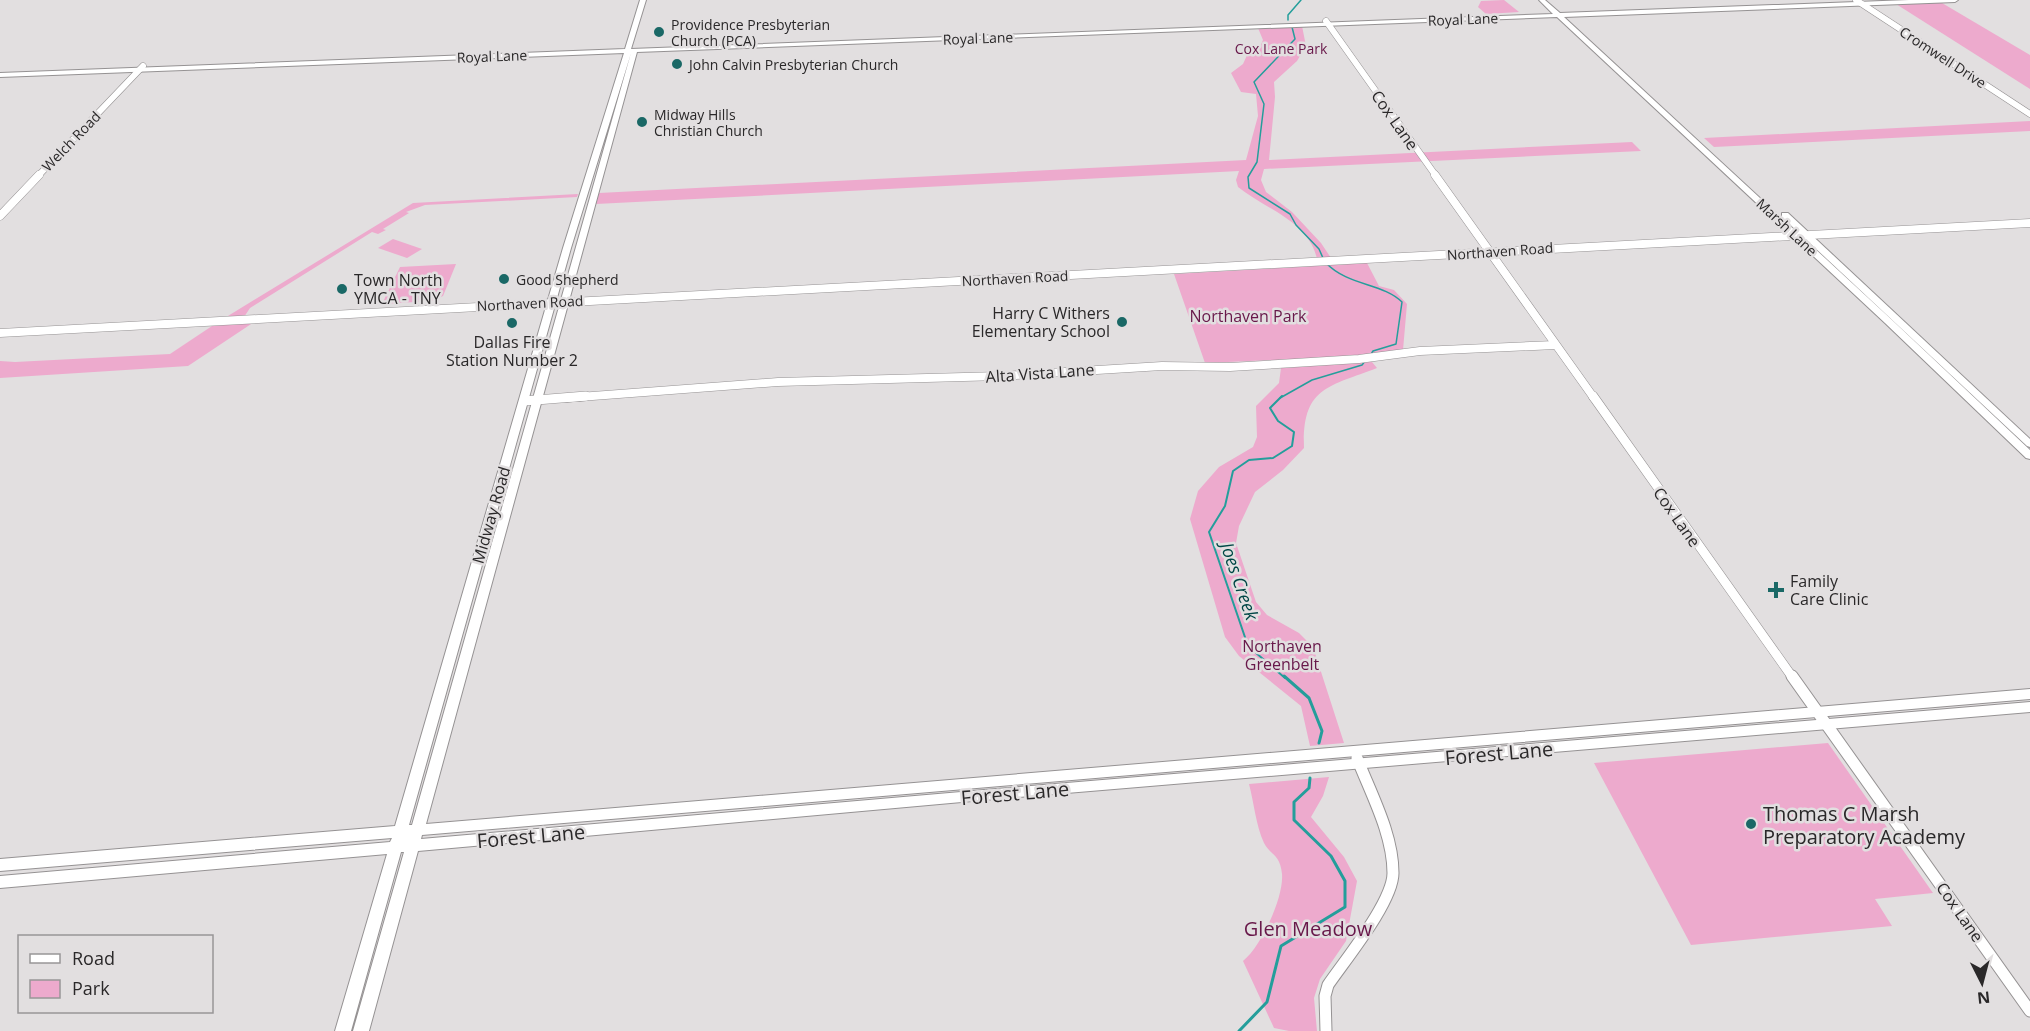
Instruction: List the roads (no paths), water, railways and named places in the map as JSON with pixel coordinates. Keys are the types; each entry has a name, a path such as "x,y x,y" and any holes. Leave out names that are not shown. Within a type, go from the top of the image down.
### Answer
{"main road":[{"name":"Midway Road","path":"343,1031 530,401 564,300 643,0"},
{"name":"Midway Road","path":"361,1031 417,830 530,401 552,301 631,49 650,0"},
{"name":"Marsh Lane","path":"1542,0 2030,444"},
{"name":"Marsh Lane","path":"1550,0 1560,14"},
{"name":"Royal Lane","path":"0,73 1878,0"},
{"name":"Royal Lane","path":"1858,1 1955,0"},
{"name":"Marsh Lane","path":"1802,236 2030,456"},
{"name":"Forest Lane","path":"0,865 1094,771 2030,694"},
{"path":"1951,700 1961,713"},
{"name":"Forest Lane","path":"0,882 2030,707"},
{"path":"1230,760 1235,775"},
{"path":"1094,771 1096,786"}],"street":[{"name":"Cromwell Drive","path":"1858,1 2030,114"},
{"name":"Cox Lane","path":"1326,23 2030,1011"},
{"name":"Welch Road","path":"0,216 141,68"},
{"name":"Northaven Road","path":"0,333 564,300 2030,223"},
{"name":"Alta Vista Lane","path":"530,401 778,382 1001,376 1162,366 1230,367 1359,359 1420,351 1555,345"},
{"path":"1326,1031 1325,996 1328,985 1382,906 1393,875 1388,839 1354,750"}],"waterway":[{"name":"Joes Creek","path":"1288,20 1288,15 1301,0"},
{"name":"Joes Creek","path":"1292,27 1295,39 1254,82 1264,104 1257,162 1248,177 1249,188 1290,214 1296,225 1319,249 1323,258"},
{"name":"Joes Creek","path":"1326,263 1344,276 1385,291 1402,302 1396,344 1373,351 1370,356"},
{"name":"Joes Creek","path":"1280,398 1312,380 1362,365 1366,360"},
{"name":"Joes Creek","path":"1280,398 1270,408 1278,421 1294,432 1292,446 1273,458 1249,460 1233,471 1225,506 1209,532 1248,646 1285,678"},
{"name":"Joes Creek","path":"1284,676 1309,698 1322,731 1319,743"},
{"name":"Joes Creek","path":"1239,1031 1267,1002 1281,946 1345,907 1345,881 1331,856 1294,820 1294,802 1309,788 1310,778"}],"place":[{"name":"Providence Presbyterian Church (PCA)","path":"659,32"},
{"name":"John Calvin Presbyterian Church","path":"677,64"},
{"name":"Midway Hills Christian Church","path":"642,122"},
{"name":"Good Shepherd","path":"504,279"},
{"name":"Town North YMCA - TNY","path":"342,289"},
{"name":"Harry C Withers Elementary School","path":"1122,322"},
{"name":"Dallas Fire Station Number 2","path":"512,323"},
{"name":"Family Care Clinic","path":"1776,590"},
{"name":"Thomas C Marsh Preparatory Academy","path":"1751,824"}],"park label":[{"name":"Cox Lane Park","path":"1281,48"},
{"name":"Northaven Park","path":"1248,316"},
{"name":"Northaven Greenbelt","path":"1282,655"},
{"name":"Glen Meadow","path":"1308,928"}]}
